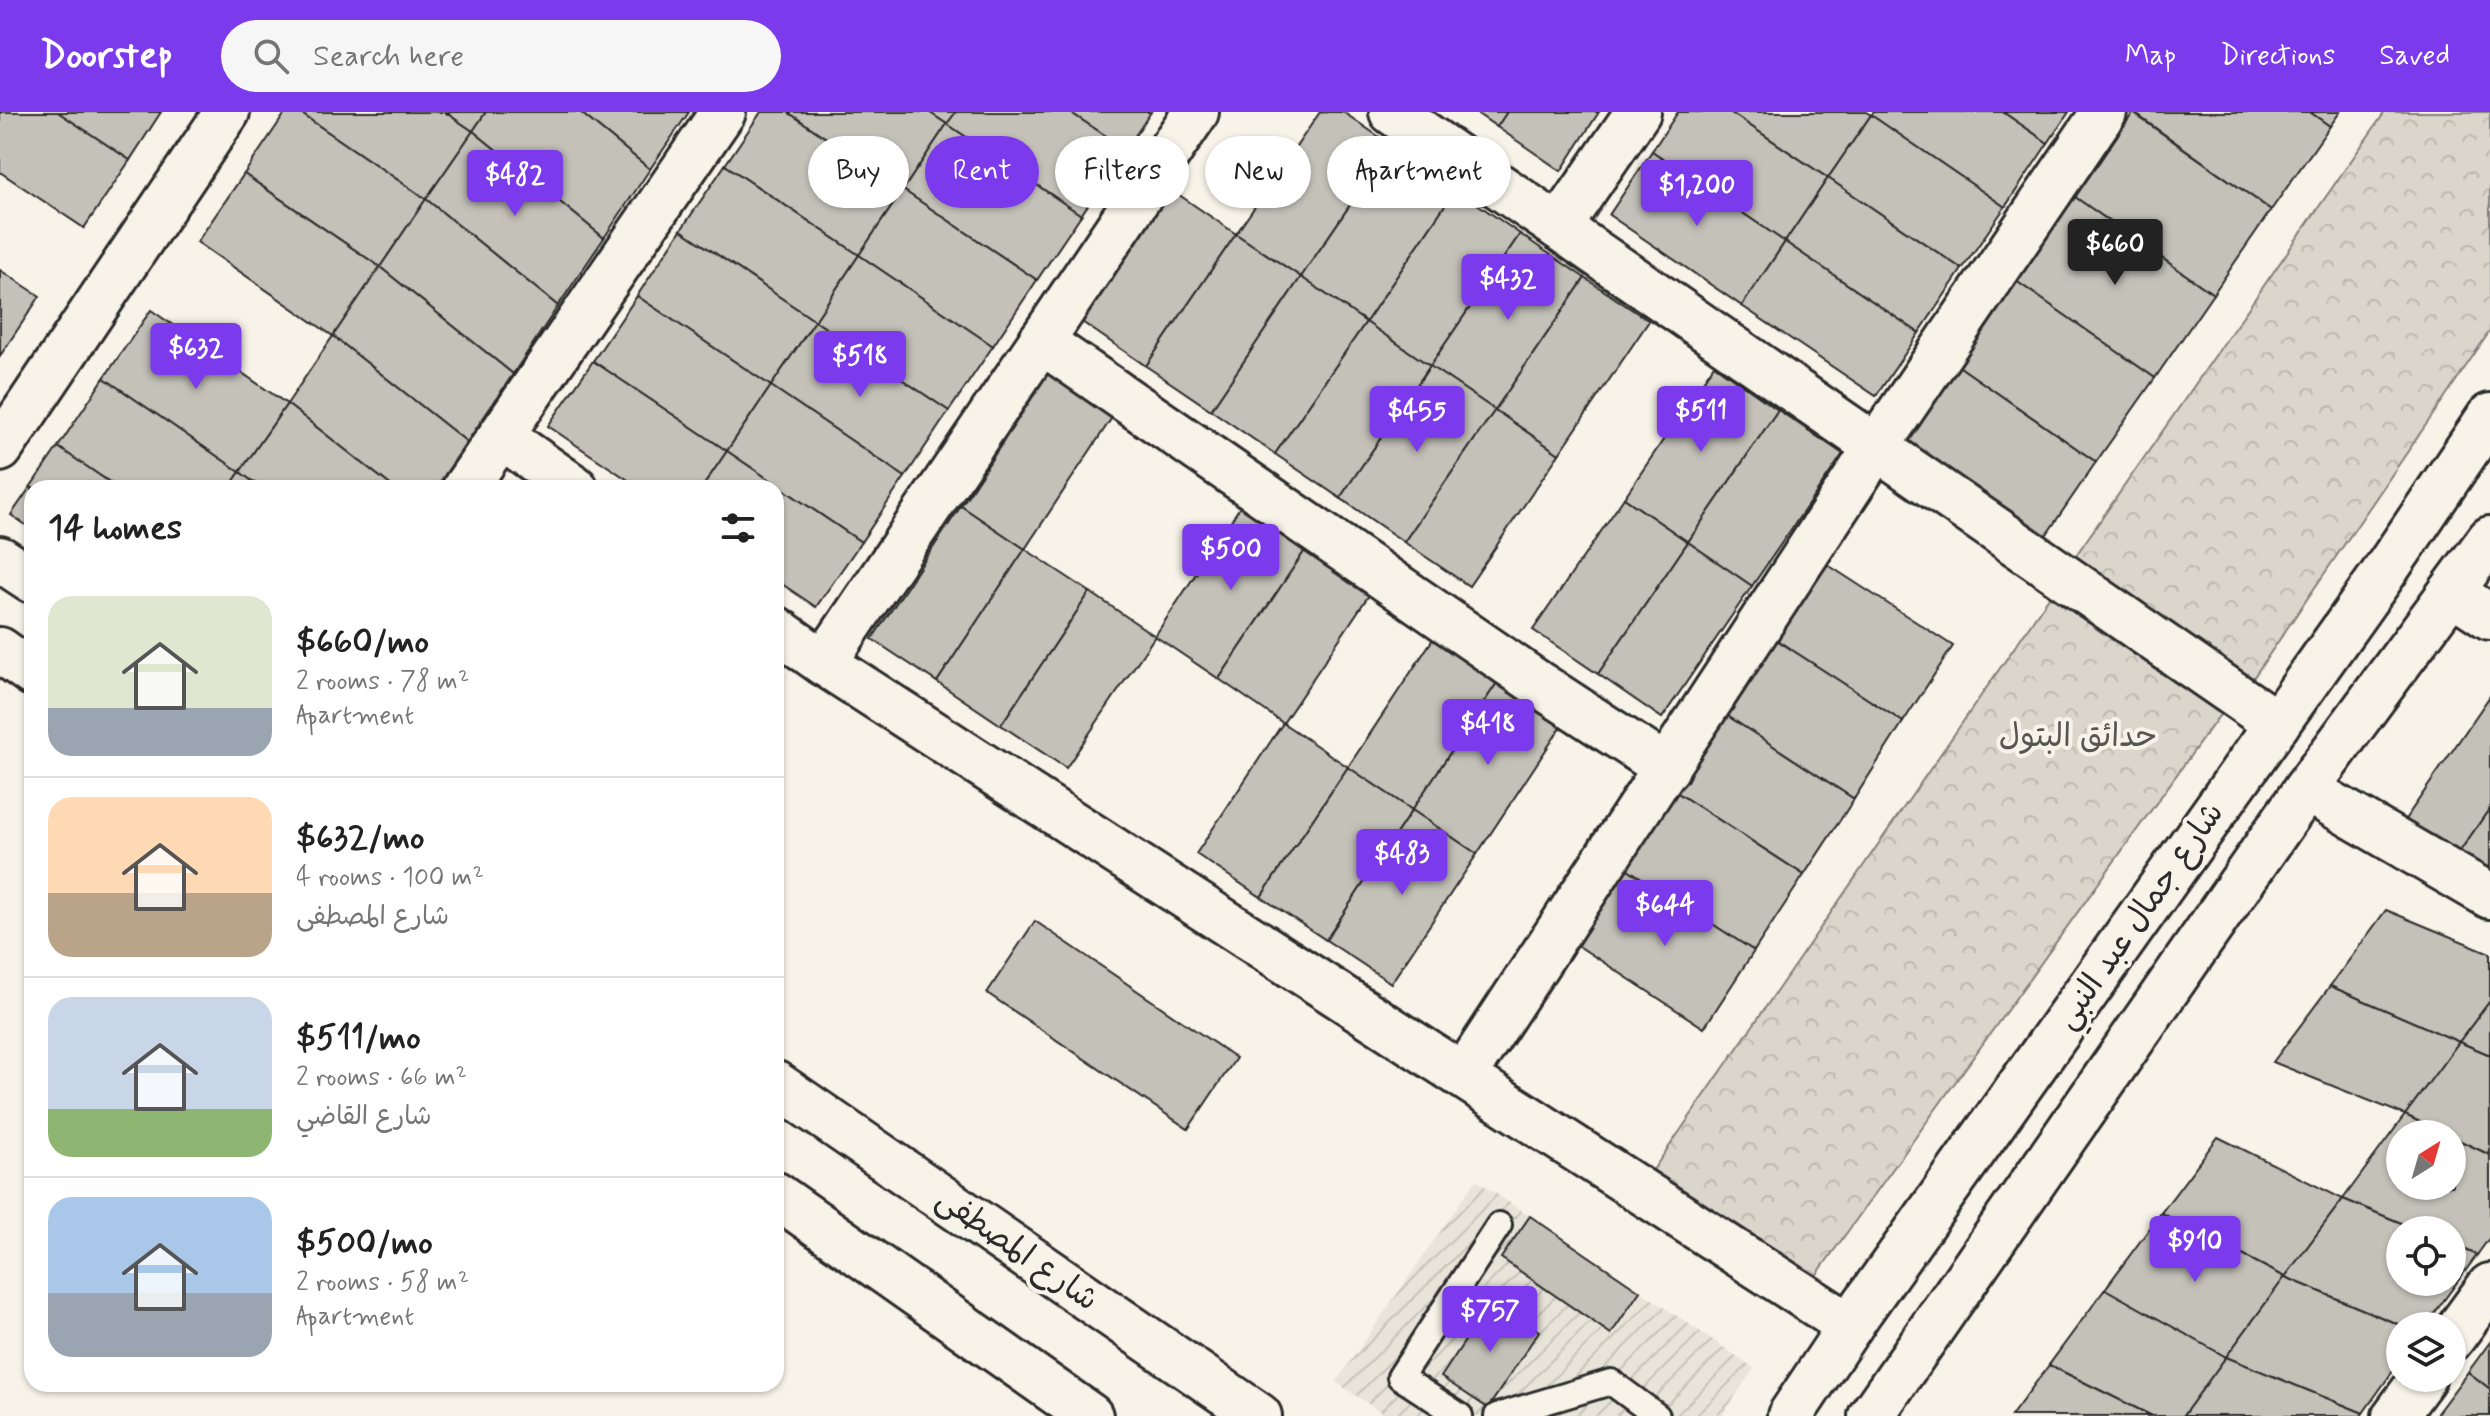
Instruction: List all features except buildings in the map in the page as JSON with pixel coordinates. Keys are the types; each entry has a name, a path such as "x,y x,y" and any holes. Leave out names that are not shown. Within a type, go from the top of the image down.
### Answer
{"street":[{"path":"0,449 227,112"},
{"path":"471,480 723,112"},
{"path":"824,663 1196,112"},
{"path":"1392,112 2277,724"},
{"path":"1559,227 1638,112"},
{"path":"1464,1075 1877,446 2104,112"},
{"path":"1041,341 1540,685 1667,768"},
{"name":"شارع جمال عبد النبي","path":"1790,1416 1850,1326 2277,724 2490,416"},
{"path":"501,436 564,480"},
{"name":"شارع جمال عبد النبي","path":"1871,1416 2306,789 2490,539"},
{"path":"0,559 24,575"},
{"path":"2452,592 2490,617"},
{"path":"784,635 1850,1326"},
{"path":"0,650 24,667"},
{"path":"2306,789 2490,896"},
{"name":"شارع المصطفى","path":"784,1089 1259,1416"},
{"path":"784,1201 1090,1416"},
{"path":"2466,1319 2490,1286"},
{"path":"2395,1416 2413,1392"}],"lane":[{"path":"1460,1416 1400,1377 1499,1225"},
{"path":"1497,1416 1611,1382 1657,1416"}],"shaded area":[{"path":"1476,1180 1754,1368 1722,1416 1386,1416 1336,1382"}],"green space":[{"name":"حدائق البتول","path":"2385,112 2490,112 2490,331 2249,684 2072,561"},
{"name":"حدائق البتول","path":"2054,590 2224,709 1812,1281 1653,1170"}]}
